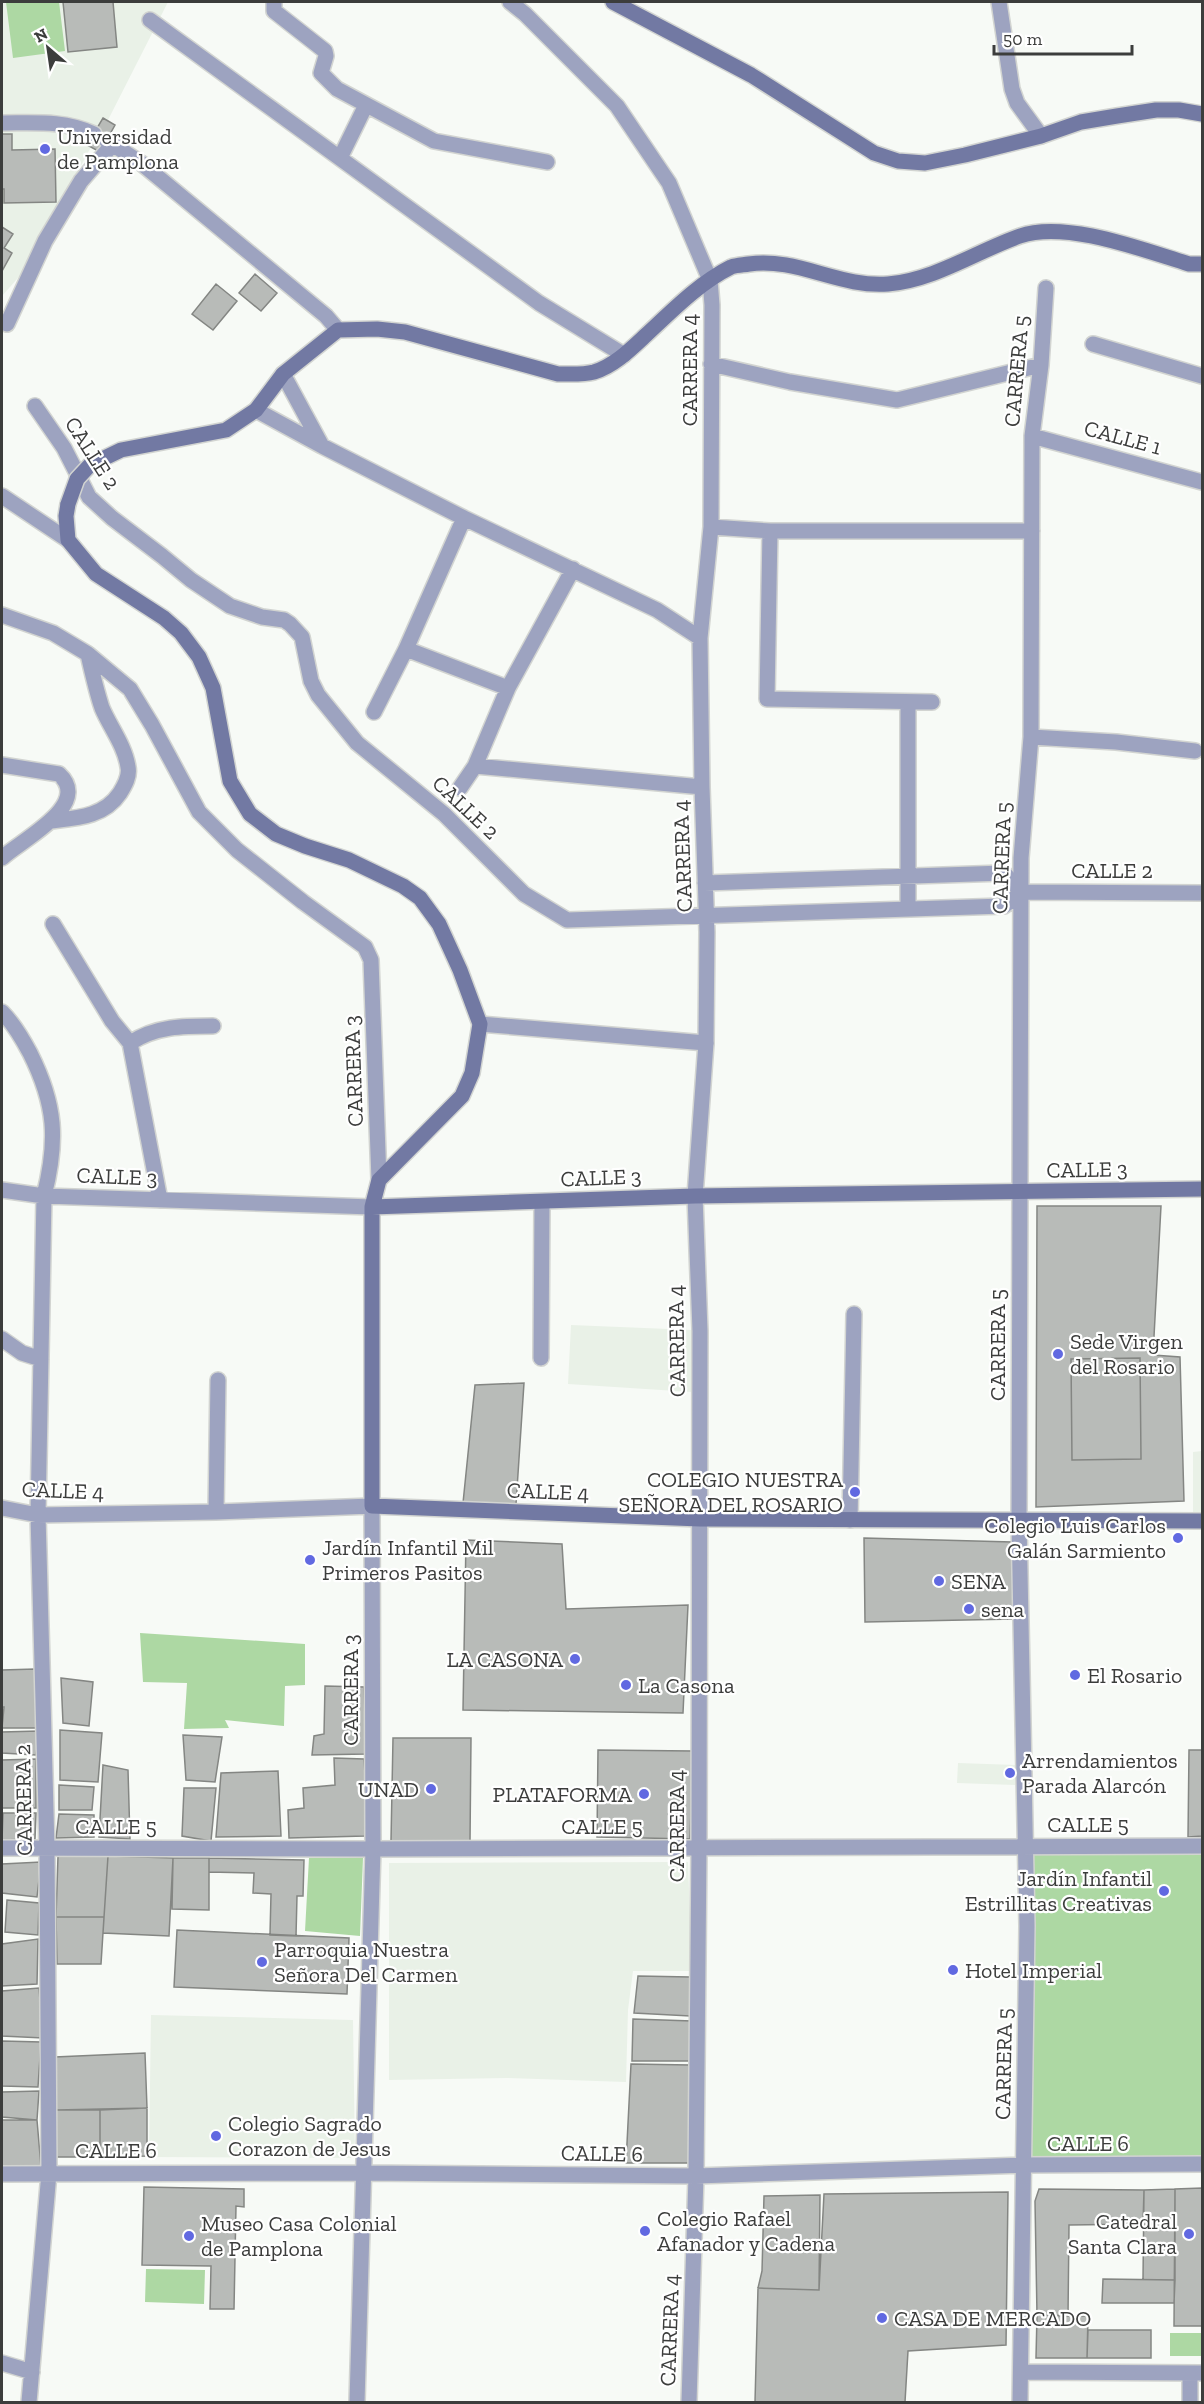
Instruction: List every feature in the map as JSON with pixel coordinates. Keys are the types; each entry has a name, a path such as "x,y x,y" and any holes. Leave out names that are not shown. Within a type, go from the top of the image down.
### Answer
{"main road":[{"path":"613,2 751,75 874,153 898,160 925,163 1041,136 1081,122 1156,110 1179,110 1203,114"},
{"path":"380,1180 462,1096 472,1072 480,1024 460,970 439,924 420,898 403,886 349,860 276,834 250,814 230,782 213,688 199,657 181,633 164,618 96,574 68,540 66,516 77,479 90,465 121,450 226,430 256,410 283,374 338,330 377,329 405,332 558,374 596,371 624,355 710,280 734,266 769,261 851,280 887,284 922,276 954,265 1022,235 1050,231 1082,234 1189,264 1203,264"},
{"name":"CARRERA 3","path":"372,1506 372,1207 380,1180"},
{"name":"CALLE 3","path":"372,1207 695,1196 1203,1189"},
{"name":"CALLE 4","path":"372,1506 700,1519 1203,1521"}],"street":[{"path":"274,2 274,11 325,51 326,56 321,67 322,76 330,85 434,141 547,162"},
{"path":"510,2 525,14 617,106 669,183 710,280"},
{"path":"999,2 1012,89 1017,103 1041,136"},
{"path":"150,20 539,303 624,355"},
{"path":"340,158 366,105"},
{"path":"2,123 73,125 104,139 141,163 326,316 338,330"},
{"path":"7,324 45,241 104,139"},
{"name":"CARRERA 4","path":"689,2403 696,2176 699,1848 700,1331 695,1196 706,1042 706,917 700,638 711,527 710,280"},
{"name":"CARRERA 5","path":"1020,2403 1026,1846 1019,1521 1021,858 1031,737 1032,436 1041,365 1046,288"},
{"path":"1093,344 1203,376"},
{"path":"711,364 790,382 897,400 1041,365"},
{"path":"283,374 322,447"},
{"name":"CALLE 2","path":"35,406 64,448 89,497 191,580 230,606 262,618 284,620 290,624 302,637 311,681 318,694 357,743 444,814 524,894 567,920 1004,906 1021,892 1203,893"},
{"path":"256,410 322,447 464,518 657,610 700,638"},
{"name":"CALLE 1","path":"1032,436 1203,482"},
{"path":"5,497 68,540"},
{"path":"374,712 406,649 464,518"},
{"path":"711,527 770,531 1032,531"},
{"path":"770,531 767,699 932,702"},
{"path":"460,788 475,766 508,688 573,570"},
{"path":"2,615 53,633 88,654 103,710 125,756 128,768 128,778 114,802 105,810 92,815 51,821"},
{"path":"406,649 508,688"},
{"name":"CARRERA 3","path":"88,654 130,689 152,725 190,798 210,824 237,850 303,903 365,947 372,960 380,1180"},
{"path":"908,703 906,876 908,909"},
{"path":"1031,737 1116,742 1195,751"},
{"path":"2,765 59,774 63,777 69,790 69,795 51,821 2,858"},
{"path":"475,766 702,787"},
{"path":"705,883 1004,873 1021,892"},
{"path":"53,924 112,1021 130,1042 160,1200"},
{"name":"CARRERA 2","path":"2,1012 11,1021 23,1040 43,1079 53,1112 51,1168 44,1196 38,1515 47,1848 49,2173 29,2403"},
{"path":"480,1024 706,1042"},
{"path":"130,1042 152,1031 176,1026 213,1026"},
{"name":"CALLE 3","path":"2,1190 44,1196 372,1207"},
{"path":"541,1358 542,1202"},
{"path":"850,1520 854,1314"},
{"path":"2,1339 22,1353 41,1359"},
{"path":"216,1512 218,1380"},
{"name":"CARRERA 3","path":"357,2403 373,1850 372,1506"},
{"name":"CALLE 4","path":"2,1508 38,1515 372,1506"},
{"name":"CALLE 5","path":"2,1848 373,1850 1203,1846"},
{"name":"CALLE 6","path":"2,2174 362,2173 696,2176 1023,2165 1203,2164"},
{"path":"2,2363 32,2372"},
{"path":"1022,2372 1196,2373 1190,2403"}],"shaded area":[{"name":"Universidad de Pamplona","path":"2,2 168,2 108,120 115,125 100,152 91,147 25,270 2,296"},
{"path":"571,1325 693,1330 692,1392 568,1384"},
{"path":"1202,1451 1202,1512 1193,1512 1193,1452"},
{"path":"958,1763 1016,1765 1015,1785 957,1783"},
{"path":"688,1862 692,1971 633,1971 628,2010 626,2082 507,2078 389,2080 389,1863"},
{"path":"151,2015 353,2020 355,2158 149,2157"}],"green space":[{"path":"6,2 59,2 65,51 13,58"},
{"path":"140,1633 305,1644 305,1685 285,1686 284,1726 225,1720 229,1728 184,1729 187,1683 143,1682"},
{"path":"1026,1846 1202,1848 1202,2165 1023,2165"},
{"path":"309,1858 363,1858 360,1936 305,1931"},
{"path":"146,2269 205,2270 204,2304 145,2302"},
{"path":"1170,2333 1202,2333 1202,2356 1170,2356"}],"building":[{"path":"63,2 113,2 117,47 68,52"},
{"path":"103,118 115,125 100,152 87,145"},
{"path":"2,134 12,134 12,150 55,149 56,202 4,203"},
{"path":"2,227 13,234 4,248 12,253 2,271"},
{"path":"255,274 277,293 261,311 239,293"},
{"path":"216,284 237,301 213,330 192,314"},
{"path":"1037,1206 1161,1206 1153,1355 1180,1357 1184,1501 1036,1507"},
{"path":"1140,1358 1141,1459 1072,1460 1071,1359"},
{"path":"524,1383 516,1504 463,1503 475,1385"},
{"name":"SENA","path":"864,1538 1012,1542 1015,1619 865,1622"},
{"name":"LA CASONA","path":"466,1540 562,1544 566,1609 688,1605 683,1713 463,1710"},
{"path":"35,1669 38,1728 2,1728 4,1707 2,1707 2,1670"},
{"path":"61,1678 93,1682 89,1726 63,1723"},
{"path":"325,1686 364,1687 366,1754 312,1755 314,1736 324,1734"},
{"path":"60,1730 102,1733 98,1782 60,1780"},
{"path":"39,1731 36,1755 2,1753 2,1732"},
{"path":"183,1735 222,1737 215,1782 186,1780"},
{"name":"UNAD","path":"393,1738 471,1738 470,1842 391,1841"},
{"name":"PLATAFORMA","path":"598,1750 693,1751 690,1839 597,1837"},
{"path":"1189,1750 1202,1750 1202,1836 1188,1837"},
{"path":"334,1758 364,1759 365,1836 289,1838 288,1810 304,1808 303,1788 335,1785"},
{"path":"36,1759 36,1808 2,1808 2,1760"},
{"path":"103,1765 128,1770 130,1839 99,1837"},
{"path":"278,1771 281,1836 216,1837 221,1773"},
{"path":"59,1785 94,1787 92,1810 59,1810"},
{"path":"184,1788 216,1788 211,1841 182,1836"},
{"path":"3,1813 36,1813 35,1839 2,1840"},
{"path":"59,1814 94,1815 94,1837 56,1838"},
{"path":"58,1856 108,1856 104,1917 56,1917"},
{"path":"108,1856 173,1858 169,1936 103,1933"},
{"path":"173,1858 209,1858 209,1910 172,1909"},
{"path":"209,1858 304,1860 303,1896 297,1896 296,1936 270,1935 271,1894 253,1893 254,1873 209,1872"},
{"path":"41,1862 37,1897 2,1893 2,1864"},
{"path":"7,1900 39,1903 38,1935 5,1932"},
{"path":"56,1917 104,1917 101,1964 57,1964"},
{"name":"Parroquia Nuestra Señora Del Carmen","path":"177,1930 349,1938 347,1994 174,1987"},
{"path":"38,1939 37,1984 2,1986 2,1944"},
{"path":"638,1976 690,1977 690,2016 634,2013"},
{"path":"39,1988 43,2038 2,2036 2,1991"},
{"path":"633,2019 692,2021 691,2061 632,2061"},
{"path":"2,2041 41,2042 38,2087 2,2086"},
{"path":"145,2053 147,2108 56,2110 55,2057"},
{"path":"631,2064 690,2065 690,2163 626,2163"},
{"path":"39,2091 37,2120 2,2117 2,2092"},
{"path":"147,2108 147,2156 100,2157 100,2110"},
{"path":"56,2110 100,2110 100,2157 56,2157"},
{"path":"2,2120 37,2120 41,2167 2,2167"},
{"name":"Museo Casa Colonial de Pamplona","path":"144,2187 244,2189 244,2207 236,2206 234,2309 210,2309 211,2266 142,2265"},
{"name":"Catedral Santa Clara","path":"1202,2188 1202,2326 1174,2326 1175,2189"},
{"path":"1039,2189 1144,2190 1143,2224 1069,2225 1068,2316 1037,2315 1035,2201"},
{"path":"1175,2189 1175,2280 1143,2280 1144,2190"},
{"name":"CASA DE MERCADO","path":"1008,2192 1006,2345 908,2351 905,2402 755,2402 758,2288 819,2290 824,2194"},
{"path":"820,2195 819,2290 758,2288 762,2271 764,2196"},
{"path":"1103,2279 1175,2280 1174,2303 1102,2303"},
{"path":"1037,2315 1088,2316 1087,2358 1036,2358"},
{"path":"1088,2330 1151,2330 1151,2358 1087,2358"}],"place":[{"name":"Universidad de Pamplona","path":"45,149"},
{"name":"Sede Virgen del Rosario","path":"1058,1354"},
{"name":"COLEGIO NUESTRA SEÑORA DEL ROSARIO","path":"855,1492"},
{"name":"Colegio Luis Carlos Galán Sarmiento","path":"1178,1538"},
{"name":"Jardín Infantil Mil Primeros Pasitos","path":"310,1560"},
{"name":"SENA","path":"939,1581"},
{"name":"sena","path":"969,1609"},
{"name":"LA CASONA","path":"575,1659"},
{"name":"El Rosario","path":"1075,1675"},
{"name":"La Casona","path":"626,1685"},
{"name":"Arrendamientos Parada Alarcón","path":"1010,1773"},
{"name":"UNAD","path":"431,1789"},
{"name":"PLATAFORMA","path":"644,1794"},
{"name":"Jardín Infantil Estrillitas Creativas","path":"1164,1891"},
{"name":"Parroquia Nuestra Señora Del Carmen","path":"262,1962"},
{"name":"Hotel Imperial","path":"953,1970"},
{"name":"Colegio Sagrado Corazon de Jesus","path":"216,2136"},
{"name":"Colegio Rafael Afanador y Cadena","path":"645,2231"},
{"name":"Catedral Santa Clara","path":"1189,2234"},
{"name":"Museo Casa Colonial de Pamplona","path":"189,2236"},
{"name":"CASA DE MERCADO","path":"882,2318"}]}
